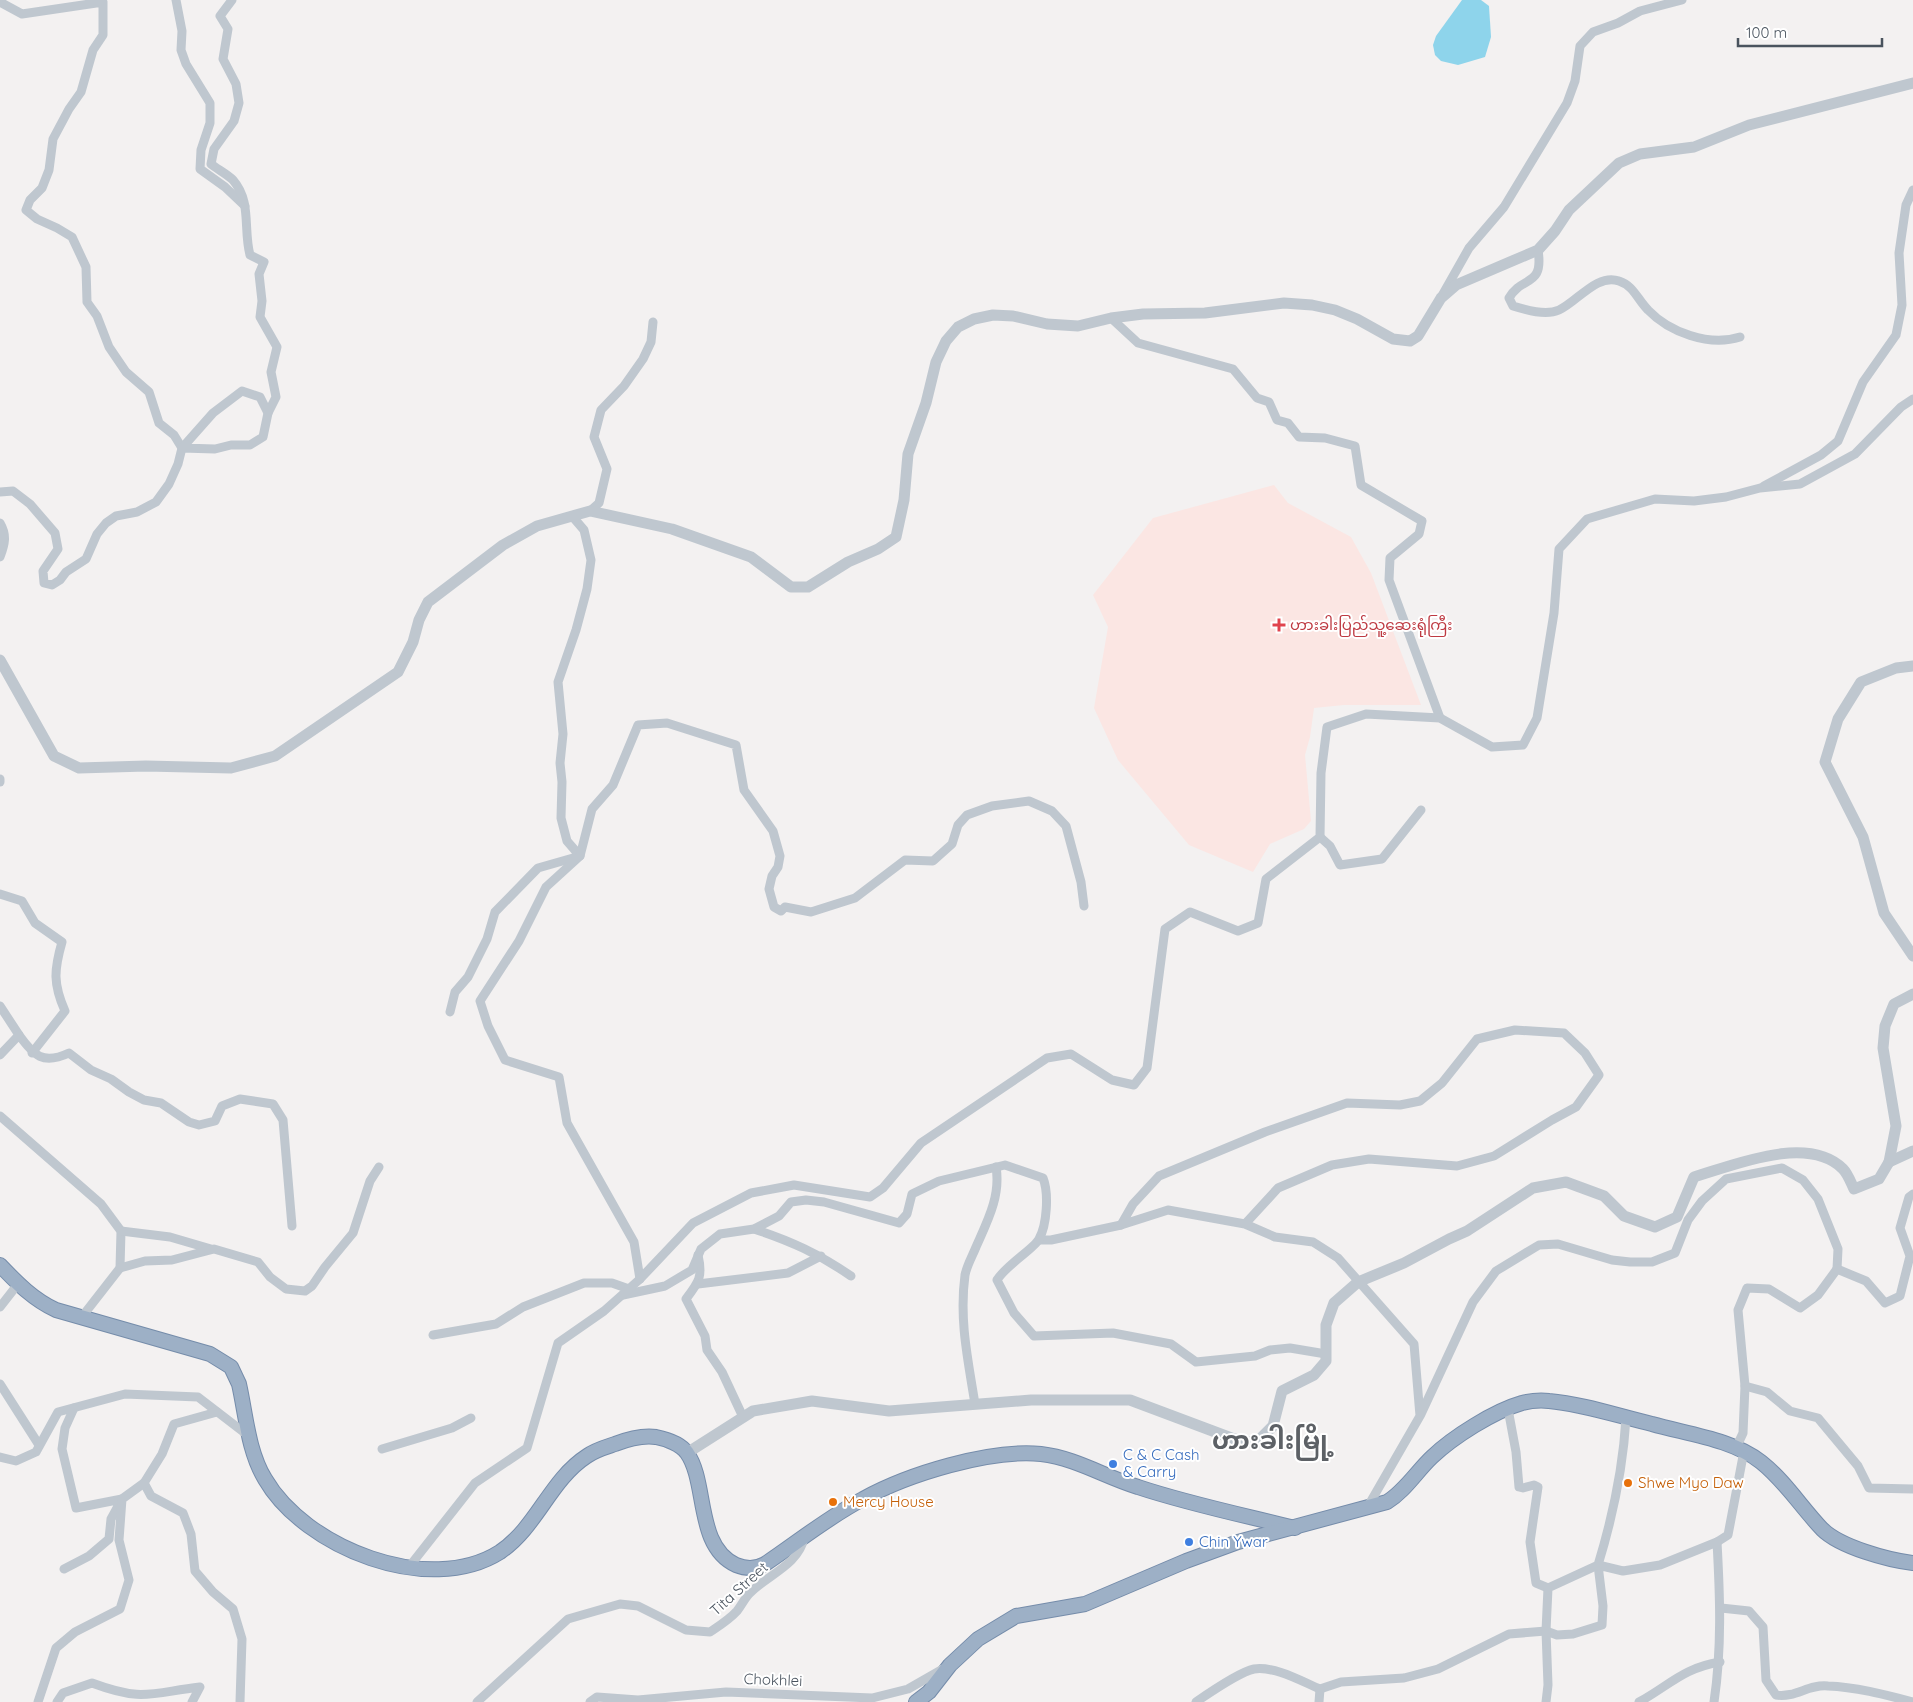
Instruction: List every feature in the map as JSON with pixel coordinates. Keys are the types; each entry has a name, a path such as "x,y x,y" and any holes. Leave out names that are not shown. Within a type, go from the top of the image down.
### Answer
{"highway":[{"path":"0,1265 18,1284 47,1306 81,1318 200,1351 224,1362 235,1373 240,1384 257,1465 266,1482 280,1499 307,1527 353,1552 409,1567 460,1568 476,1564 499,1552 532,1522 566,1475 588,1455 634,1438 647,1437 666,1440 678,1445 687,1453 694,1470 703,1514 711,1535 721,1555 738,1566 757,1568 804,1538 823,1523 864,1498 911,1478 982,1458 1026,1454 1069,1460 1139,1488 1295,1528"},
{"path":"916,1702 928,1692 950,1665 978,1638 1016,1616 1086,1604 1238,1542 1367,1508 1395,1497 1433,1456 1451,1441 1508,1409 1523,1403 1548,1401 1626,1418 1740,1450 1776,1475 1822,1529 1834,1539 1854,1547 1913,1564"}],"street":[{"path":"176,0 182,31 181,50 186,64 210,103 210,123 201,150 200,169 225,187 245,206"},
{"path":"182,448 215,449 250,445 263,437 268,413 276,397 271,372 277,347 260,317 262,301 259,274 264,262 250,254 245,206 242,196 232,179 211,164 214,149 234,121 240,103 236,84 223,59 228,29 220,16 232,0"},
{"path":"590,511 689,534 751,557 791,587 808,587 848,562 878,549 896,537 904,500 908,454 926,403 936,362 946,341 958,327 974,319 993,315 1078,326 1111,318 1143,314 1205,313 1284,303 1312,305 1335,310 1358,319 1393,339 1410,342 1418,336 1469,248 1504,206 1567,103 1575,81 1580,46 1593,32 1618,23 1640,11 1682,0"},
{"path":"0,2 22,14 103,2 103,35 93,50 81,92 60,122 53,139 48,170 42,188 30,200 26,210 37,220 57,228 72,237 86,267 87,302 97,316 109,347 126,372 149,392 159,423 174,435 182,448"},
{"path":"1441,298 1456,285 1538,250 1555,231 1569,210 1619,163 1640,154 1694,147 1749,125 1913,83"},
{"path":"1760,488 1821,455 1838,441 1863,382 1896,335 1902,305 1899,253 1906,205 1913,190"},
{"path":"1538,250 1539,271 1531,281 1512,292 1509,298 1513,306 1531,311 1557,311 1609,278 1620,281 1636,292 1647,309 1676,331 1707,340 1740,337"},
{"path":"1111,318 1138,343 1233,369 1257,398 1269,402 1277,420 1288,423 1299,437 1325,438 1354,446 1361,485 1422,520 1419,534 1390,558 1389,580 1440,718"},
{"path":"0,660 54,756 79,768 146,766 231,768 275,756 398,672 413,642 419,620 428,602 503,545 537,526 590,511 599,503 607,469 594,437 601,410 624,386 643,359 651,342 653,322"},
{"path":"0,492 13,491 30,504 55,533 58,549 42,571 44,583 52,585 60,580 66,572 86,559 97,534 106,523 116,516 137,512 156,502 169,484 178,464 182,448 213,413 242,391 260,396 268,413"},
{"path":"1421,810 1382,859 1340,865 1330,846 1320,837 1322,773 1327,727 1366,714 1440,718 1492,747 1523,745 1537,718 1554,614 1559,549 1587,519 1655,499 1694,501 1726,497 1760,488 1800,484 1855,454 1901,407 1913,399"},
{"path":"572,516 584,530 591,560 587,589 558,682 563,734 560,763 562,818 567,841 580,856"},
{"path":"0,523 5,532 5,537 0,557"},
{"path":"1913,666 1896,668 1861,682 1838,719 1826,762 1863,837 1884,914 1913,956"},
{"path":"640,1280 634,1242 567,1123 559,1077 505,1060 488,1026 480,1001 518,940 546,887 580,856 592,809 613,785 638,725 667,723 736,745 744,790 773,831 780,856 778,867 772,876 769,889 774,907 781,911 785,906 812,912 855,898 905,860 933,861 952,844 958,825 967,815 992,806 1029,801 1052,811 1066,826 1081,882 1084,906"},
{"path":"409,1567 475,1483 527,1448 558,1344 640,1280 693,1223 751,1193 794,1185 870,1197 883,1188 921,1143 1047,1058 1071,1054 1112,1080 1134,1085 1147,1068 1165,929 1190,912 1238,931 1258,923 1266,879 1320,837"},
{"path":"450,1012 455,992 468,976 487,939 495,912 538,868 580,856"},
{"path":"0,894 22,901 35,923 62,942 55,964 56,991 65,1011 32,1053"},
{"path":"687,1453 753,1411 812,1401 889,1411 1031,1400 1130,1400 1234,1439 1256,1443 1273,1426 1282,1391 1314,1375 1326,1361 1326,1325 1334,1303 1358,1282 1404,1263 1467,1231 1533,1188 1566,1182 1604,1196 1624,1216 1654,1227 1677,1217 1694,1177 1768,1154 1821,1155 1844,1170 1854,1190 1879,1179 1889,1162 1896,1126 1883,1048 1885,1026 1894,1004 1913,994"},
{"path":"0,1006 32,1053 38,1057 57,1059 69,1053 91,1070 111,1079 129,1092 144,1100 161,1103 189,1122 199,1124 215,1121 222,1106 240,1099 273,1104 283,1120 292,1226"},
{"path":"1121,1225 1133,1204 1159,1176 1219,1150 1347,1103 1400,1105 1420,1101 1442,1083 1477,1039 1514,1030 1564,1033 1585,1053 1599,1075 1576,1107 1494,1156 1457,1166 1369,1159 1332,1165 1278,1188 1246,1224"},
{"path":"0,1055 19,1035"},
{"path":"0,1116 101,1204 121,1231 120,1268"},
{"path":"1889,1162 1913,1152"},
{"path":"433,1335 496,1324 523,1306 584,1283 612,1282 626,1292 665,1286 692,1270 701,1249 720,1234 754,1229 779,1216 791,1202 806,1200 824,1202 899,1223 907,1214 912,1194 939,1181 1005,1165 1043,1178 1048,1198 1039,1240"},
{"path":"121,1231 162,1236 258,1262 270,1277 286,1289 305,1291 312,1286 353,1233 370,1181 379,1167"},
{"path":"975,1404 962,1320 966,1274 969,1261 995,1200 998,1177 996,1167"},
{"path":"1367,1508 1420,1416 1473,1302 1496,1271 1539,1245 1558,1244 1612,1260 1630,1262 1652,1262 1675,1253 1688,1220 1702,1201 1726,1179 1782,1168 1803,1180 1818,1198 1838,1249 1837,1269 1818,1295 1800,1308 1769,1289 1748,1288 1738,1310 1745,1386 1743,1433 1728,1535 1716,1542 1660,1565 1623,1570 1598,1565 1548,1588 1536,1583 1530,1542 1538,1487 1535,1485 1519,1487 1516,1452 1508,1409"},
{"path":"1837,1269 1866,1281 1885,1302 1900,1296 1910,1256 1900,1228 1909,1197 1913,1194"},
{"path":"1326,1354 1290,1348 1270,1350 1255,1356 1196,1362 1171,1344 1113,1333 1034,1336 1014,1312 997,1280 1004,1268 1039,1240 1051,1240 1121,1225 1168,1210 1246,1224 1275,1237 1313,1242 1338,1258 1414,1344 1420,1416"},
{"path":"754,1229 792,1241 822,1256 851,1276"},
{"path":"81,1318 120,1268 145,1261 172,1260 214,1249"},
{"path":"698,1255 702,1271 698,1284 686,1299 705,1336 707,1350 722,1372 743,1417"},
{"path":"698,1284 788,1273 822,1256"},
{"path":"0,1307 18,1284"},
{"path":"0,1384 40,1445"},
{"path":"1745,1386 1767,1392 1790,1411 1818,1418 1858,1466 1869,1488 1913,1489"},
{"path":"0,1457 16,1461 36,1452 58,1412 125,1394 198,1397 250,1438"},
{"path":"74,1408 65,1428 62,1449 76,1508 122,1499 144,1483 162,1454 174,1424 217,1412"},
{"path":"382,1450 452,1428 470,1418"},
{"path":"1196,1702 1253,1669 1279,1672 1320,1689 1341,1682 1404,1678 1438,1668 1509,1634 1546,1631 1557,1635 1573,1634 1602,1624 1603,1606 1598,1565 1610,1527 1623,1462 1626,1418"},
{"path":"144,1483 151,1496 183,1513 191,1534 195,1571 213,1592 232,1609 242,1639 240,1702"},
{"path":"64,1568 89,1556 109,1539 111,1519 122,1499"},
{"path":"38,1702 56,1648 75,1632 120,1609 129,1580 119,1540 122,1499"},
{"name":"Tita Street","path":"477,1702 568,1619 577,1616 620,1604 638,1606 686,1630 710,1632 737,1611 751,1592 796,1555 802,1548 804,1538"},
{"path":"1714,1702 1720,1662 1721,1608 1716,1542"},
{"path":"1546,1702 1548,1685 1546,1631 1548,1588"},
{"path":"1721,1608 1749,1611 1763,1628 1766,1680 1776,1695 1788,1697 1811,1687 1828,1686 1913,1702"},
{"path":"1639,1702 1657,1692 1670,1680 1698,1666 1720,1662"},
{"name":"Chokhlei","path":"590,1702 597,1697 638,1700 726,1692 872,1698 908,1689 950,1665"},
{"path":"57,1702 63,1693 92,1683 125,1700 149,1700 184,1689 200,1687 192,1702"},
{"path":"1319,1702 1320,1689"}],"shaded area":[{"path":"1274,485 1288,503 1351,537 1371,573 1421,705 1344,705 1314,708 1310,737 1305,755 1311,821 1304,829 1270,844 1253,872 1189,845 1118,760 1094,708 1108,627 1093,595 1153,518"}],"water":[{"path":"1462,0 1481,0 1489,6 1491,37 1485,57 1458,65 1441,61 1435,55 1433,45 1436,36"}],"place":[{"name":"ဟားခါးပြည်သူ့ဆေးရုံကြီး","path":"1279,625"},
{"name":"C & C Cash & Carry","path":"1113,1464"},
{"name":"Shwe Myo Daw","path":"1628,1483"},
{"name":"Mercy House","path":"833,1502"},
{"name":"Chin Ywar","path":"1189,1542"}],"district":[{"name":"ဟားခါးမြို့","path":"1273,1440"}]}
